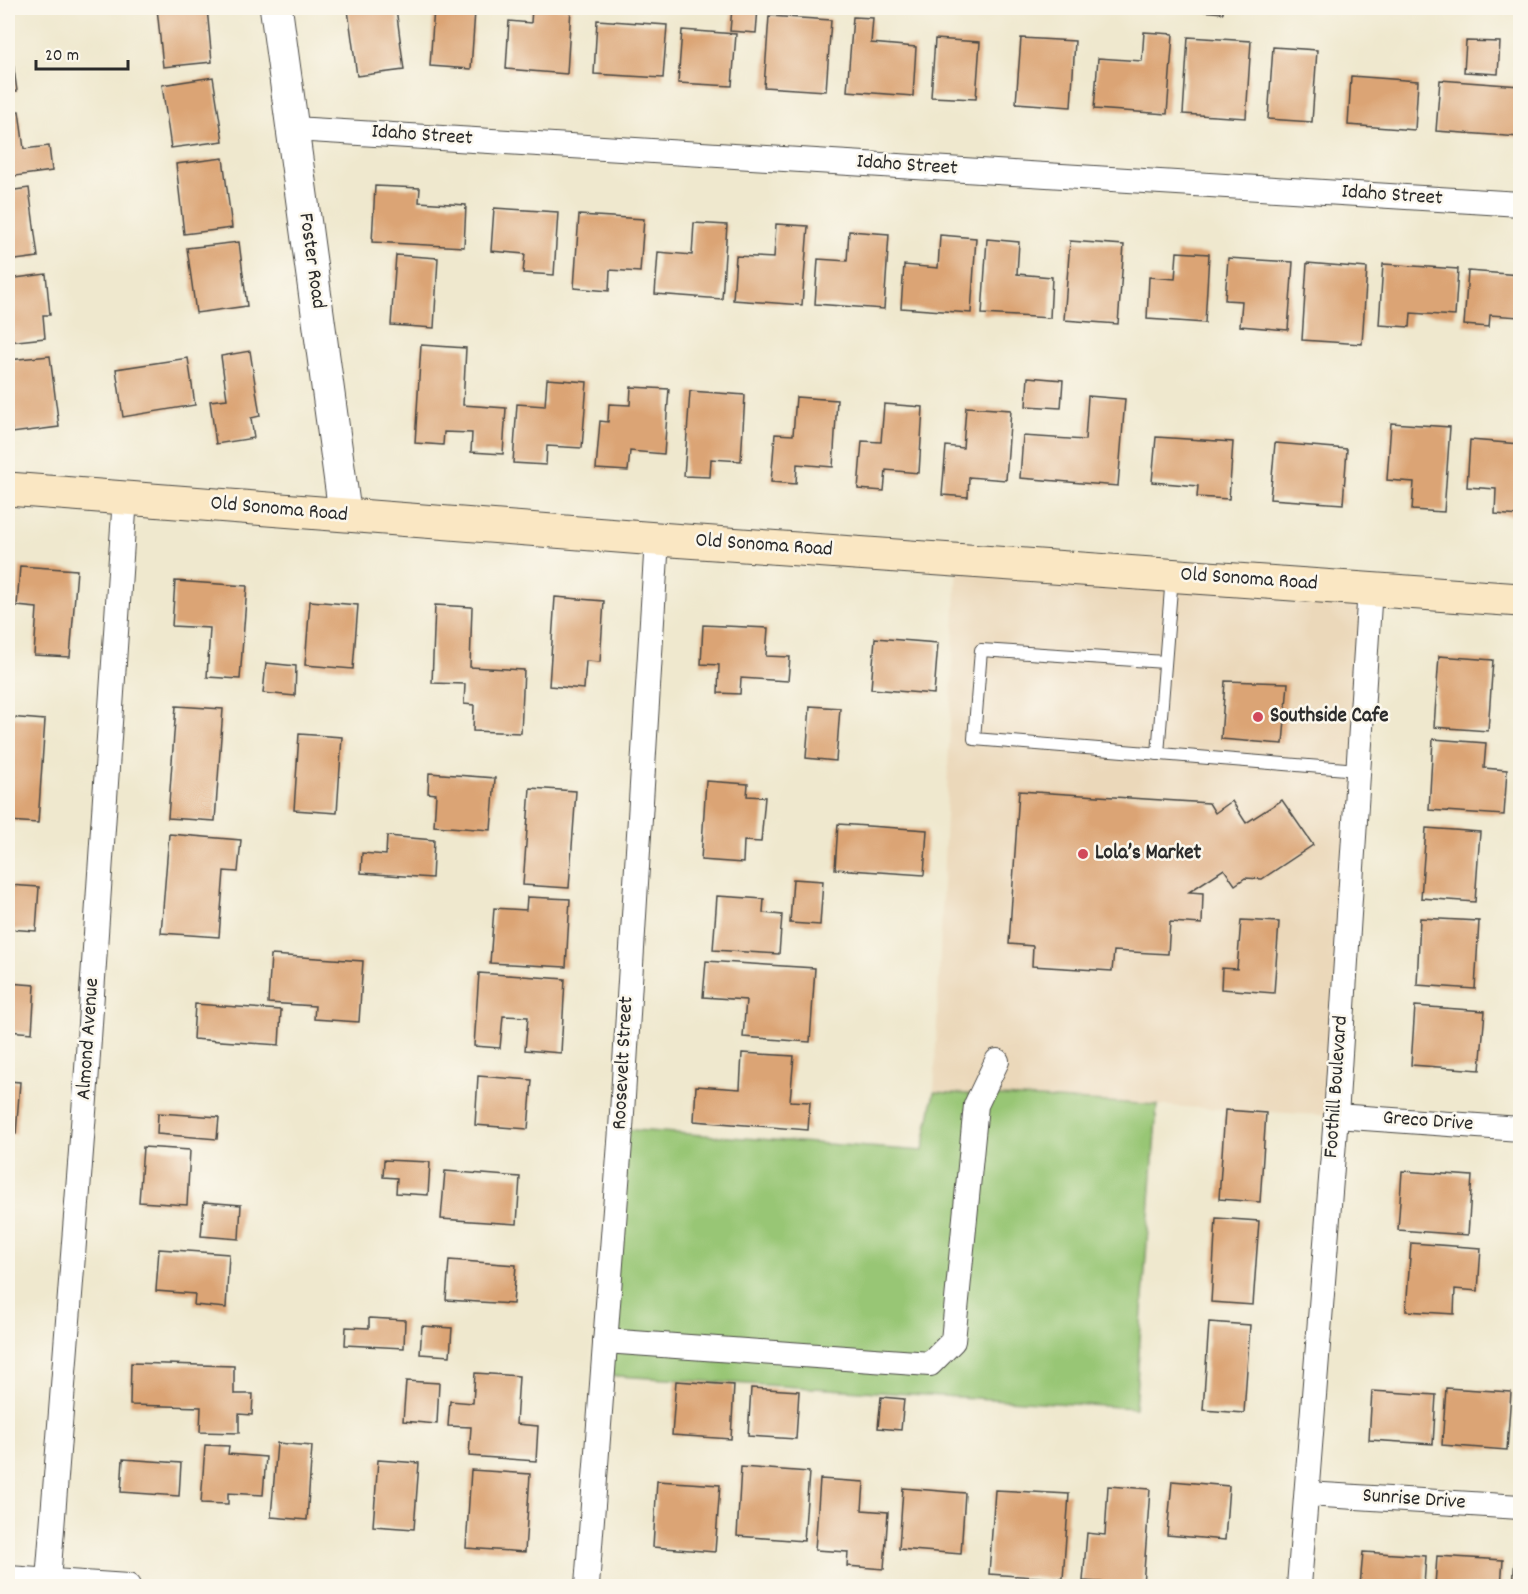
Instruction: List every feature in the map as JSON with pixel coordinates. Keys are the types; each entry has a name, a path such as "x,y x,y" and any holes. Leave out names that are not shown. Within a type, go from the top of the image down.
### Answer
{"main road":[{"name":"Old Sonoma Road","path":"8,489 657,539 1521,600"}],"street":[{"name":"Foster Road","path":"276,8 345,515"},
{"name":"Idaho Street","path":"294,129 1521,204"},
{"name":"Almond Avenue","path":"48,1581 85,1099 125,497"},
{"name":"Roosevelt Street","path":"587,1587 621,1130 657,539"},
{"name":"Foothill Boulevard","path":"1299,1587 1336,1116 1370,588"},
{"path":"604,1341 930,1364 954,1341 976,1105 997,1061"},
{"name":"Greco Drive","path":"1336,1116 1521,1129"},
{"name":"Sunrise Drive","path":"1307,1494 1521,1507"},
{"path":"8,1578 128,1587"}],"lane":[{"path":"1158,754 1172,575"},
{"path":"1165,662 981,650 974,739 1358,770"}],"shaded area":[{"path":"957,560 1370,588 1336,1116 934,1092"}],"green space":[{"path":"934,1092 1157,1105 1135,1408 602,1375 621,1129 923,1151"}],"building":[{"path":"157,8 207,8 212,62 163,67"},
{"path":"396,8 404,70 357,76 348,10"},
{"path":"434,8 475,11 471,69 430,66"},
{"path":"532,8 571,8 567,74 506,69 509,21 531,23"},
{"path":"732,8 758,8 756,33 730,31"},
{"path":"1188,8 1223,8 1223,13 1188,10"},
{"path":"769,16 831,20 826,91 764,87"},
{"path":"853,17 873,18 871,43 916,47 913,96 847,91"},
{"path":"597,20 667,25 663,78 594,74"},
{"path":"8,26 17,91 8,92"},
{"path":"682,30 736,34 732,86 678,83"},
{"path":"1144,32 1173,34 1167,114 1094,109 1098,58 1142,61"},
{"path":"1188,37 1251,41 1246,118 1183,114"},
{"path":"1021,38 1075,41 1071,107 1016,103"},
{"path":"935,39 980,42 976,99 931,97"},
{"path":"1466,41 1500,42 1498,74 1464,72"},
{"path":"1273,47 1317,50 1312,122 1268,119"},
{"path":"1351,76 1418,81 1415,130 1348,125"},
{"path":"213,77 223,141 171,148 162,85"},
{"path":"1440,80 1520,86 1520,137 1436,131"},
{"path":"19,111 24,149 49,146 52,171 8,177 8,112"},
{"path":"223,158 232,228 184,234 176,164"},
{"path":"375,186 420,188 419,202 466,205 464,247 372,242"},
{"path":"29,188 38,257 8,261 8,191"},
{"path":"494,208 558,212 554,275 523,273 525,254 491,251"},
{"path":"579,215 644,219 640,272 610,270 609,291 574,288"},
{"path":"694,223 727,225 722,299 655,294 658,252 692,255"},
{"path":"776,224 808,226 802,305 733,300 736,256 774,258"},
{"path":"849,231 889,234 884,309 815,304 818,259 847,261"},
{"path":"940,235 976,238 971,313 901,308 904,265 938,268"},
{"path":"987,239 1019,242 1017,274 1052,277 1050,318 982,314"},
{"path":"1070,241 1124,245 1118,324 1064,320"},
{"path":"239,242 247,306 196,313 187,248"},
{"path":"1177,252 1209,254 1205,323 1147,319 1149,277 1175,279"},
{"path":"396,255 438,258 434,328 391,325"},
{"path":"1228,258 1293,262 1288,330 1240,326 1242,301 1225,300"},
{"path":"1307,263 1367,268 1362,344 1302,340"},
{"path":"1383,264 1458,269 1455,316 1411,313 1410,327 1379,325"},
{"path":"1468,271 1520,275 1520,317 1490,315 1489,327 1464,325"},
{"path":"46,274 50,315 43,315 45,338 8,342 8,279"},
{"path":"421,345 466,348 463,405 506,408 503,454 471,452 472,433 444,432 443,445 415,443"},
{"path":"250,351 260,416 251,418 254,438 216,444 210,401 227,399 221,356"},
{"path":"50,356 59,427 12,433 8,395 8,360"},
{"path":"188,358 195,405 123,417 116,369"},
{"path":"1028,377 1063,380 1061,408 1026,406"},
{"path":"547,379 587,382 582,448 547,446 546,465 513,463 517,404 545,406"},
{"path":"631,387 669,389 664,454 630,451 628,471 596,469 600,421 608,422 609,404 630,405"},
{"path":"690,391 745,395 741,461 711,459 710,477 684,476"},
{"path":"1088,396 1125,399 1118,486 1020,478 1023,436 1085,440"},
{"path":"796,397 837,400 833,467 797,464 796,484 771,482 775,434 793,435"},
{"path":"884,404 923,407 919,473 886,470 884,491 858,489 862,441 881,442"},
{"path":"966,407 1011,410 1006,480 969,477 968,497 942,495 946,446 963,448"},
{"path":"1391,423 1450,427 1444,512 1412,510 1414,482 1387,480"},
{"path":"1156,437 1233,442 1229,499 1197,497 1198,486 1152,482"},
{"path":"1470,440 1520,444 1520,516 1495,514 1496,489 1467,487"},
{"path":"1275,443 1347,449 1343,504 1270,499"},
{"path":"20,566 77,570 70,657 34,655 37,608 17,606"},
{"path":"175,581 247,586 240,679 207,677 210,628 172,626"},
{"path":"555,597 604,601 600,662 586,661 584,689 549,686"},
{"path":"310,601 358,605 353,669 305,665"},
{"path":"435,605 472,607 470,667 524,670 521,733 473,731 474,705 464,704 465,684 432,683"},
{"path":"703,625 768,628 766,656 790,657 788,681 741,678 740,694 718,693 719,665 701,664"},
{"path":"875,638 938,643 934,694 871,689"},
{"path":"1439,656 1493,660 1488,731 1434,727"},
{"path":"266,663 296,666 295,696 263,693"},
{"path":"1225,681 1288,683 1283,744 1221,739"},
{"path":"176,706 223,709 215,821 168,818"},
{"path":"810,706 840,708 836,761 806,758"},
{"path":"8,717 45,720 38,823 8,821"},
{"path":"299,734 342,737 337,813 294,810"},
{"path":"1433,739 1486,743 1484,768 1507,770 1504,815 1429,810"},
{"path":"429,773 495,778 491,830 434,826 436,794 428,793"},
{"path":"706,781 748,784 747,796 765,797 761,842 744,841 743,863 701,860"},
{"path":"530,788 576,791 569,888 523,885"},
{"path":"1019,791 1209,803 1215,813 1232,801 1246,823 1282,800 1313,845 1262,879 1245,878 1235,885 1224,869 1189,892 1203,893 1202,924 1170,922 1168,954 1114,951 1112,971 1032,966 1033,946 1009,944"},
{"path":"838,824 927,830 924,875 835,869"},
{"path":"1426,828 1480,832 1475,902 1421,898"},
{"path":"169,834 241,840 238,872 224,871 219,937 161,933"},
{"path":"387,836 434,840 432,878 361,873 362,853 386,855"},
{"path":"793,879 823,881 820,925 790,923"},
{"path":"8,885 39,887 36,931 8,929"},
{"path":"717,896 764,899 763,913 782,915 779,954 713,950"},
{"path":"527,897 570,899 566,967 490,963 494,908 526,910"},
{"path":"1420,918 1479,921 1475,989 1417,985"},
{"path":"1241,920 1279,922 1274,993 1221,989 1222,968 1237,969"},
{"path":"271,955 363,961 359,1022 314,1019 315,1006 268,1003"},
{"path":"706,961 815,968 810,1042 743,1037 746,1000 703,997"},
{"path":"479,973 565,979 561,1053 525,1050 528,1017 503,1016 500,1048 474,1046"},
{"path":"8,983 35,985 32,1033 8,1031"},
{"path":"195,1004 281,1010 279,1045 193,1039"},
{"path":"1415,1006 1485,1011 1480,1070 1411,1065"},
{"path":"742,1053 794,1056 790,1101 810,1102 808,1130 694,1121 696,1086 740,1089"},
{"path":"478,1076 532,1080 528,1129 475,1125"},
{"path":"8,1081 20,1082 16,1134 8,1134"},
{"path":"1225,1110 1266,1113 1260,1202 1219,1199"},
{"path":"158,1113 219,1117 217,1139 157,1134"},
{"path":"143,1147 190,1150 187,1205 139,1202"},
{"path":"384,1160 430,1162 428,1195 396,1193 397,1178 383,1177"},
{"path":"445,1171 520,1177 517,1224 441,1219"},
{"path":"1402,1171 1472,1176 1468,1235 1398,1230"},
{"path":"1520,1200 1520,1228 1517,1227"},
{"path":"204,1202 241,1205 239,1239 201,1236"},
{"path":"1216,1218 1259,1221 1253,1305 1211,1302"},
{"path":"1411,1243 1481,1248 1478,1291 1455,1289 1454,1314 1406,1311"},
{"path":"159,1249 229,1254 226,1308 194,1305 195,1294 156,1291"},
{"path":"449,1260 516,1265 513,1304 446,1300"},
{"path":"369,1318 405,1320 404,1348 345,1345 346,1327 369,1328"},
{"path":"1209,1322 1250,1325 1244,1413 1203,1410"},
{"path":"422,1326 452,1328 450,1356 420,1354"},
{"path":"131,1363 234,1366 234,1394 253,1394 252,1415 239,1414 239,1433 200,1432 201,1407 130,1405"},
{"path":"475,1373 519,1376 516,1424 538,1426 536,1461 469,1456 471,1427 448,1426 450,1401 473,1403"},
{"path":"406,1381 439,1383 437,1424 403,1421"},
{"path":"676,1381 734,1385 731,1439 672,1435"},
{"path":"751,1388 799,1391 796,1439 748,1436"},
{"path":"1446,1388 1511,1392 1507,1450 1442,1445"},
{"path":"1372,1391 1436,1395 1433,1444 1369,1440"},
{"path":"881,1397 904,1399 901,1430 878,1428"},
{"path":"277,1443 312,1446 307,1520 271,1517"},
{"path":"205,1445 229,1446 228,1454 266,1457 263,1495 228,1493 228,1504 201,1503"},
{"path":"123,1459 181,1463 179,1496 121,1492"},
{"path":"378,1460 419,1463 414,1529 373,1526"},
{"path":"741,1467 809,1472 804,1541 737,1536"},
{"path":"471,1470 530,1474 525,1552 466,1548"},
{"path":"820,1479 864,1482 862,1510 888,1512 884,1569 847,1566 848,1552 815,1550"},
{"path":"657,1481 720,1485 715,1552 653,1547"},
{"path":"1172,1481 1229,1486 1225,1540 1167,1535"},
{"path":"1108,1486 1150,1489 1143,1585 1083,1581 1087,1533 1105,1535"},
{"path":"903,1488 965,1493 961,1554 899,1549"},
{"path":"995,1490 1069,1494 1063,1579 989,1574"},
{"path":"1363,1552 1426,1556 1424,1586 1360,1586"},
{"path":"1437,1556 1503,1560 1501,1586 1435,1586"},
{"path":"1515,1558 1520,1559 1520,1586 1513,1586"}],"place":[{"name":"Southside Cafe","path":"1258,717"},
{"name":"Lola’s Market","path":"1083,854"}]}
